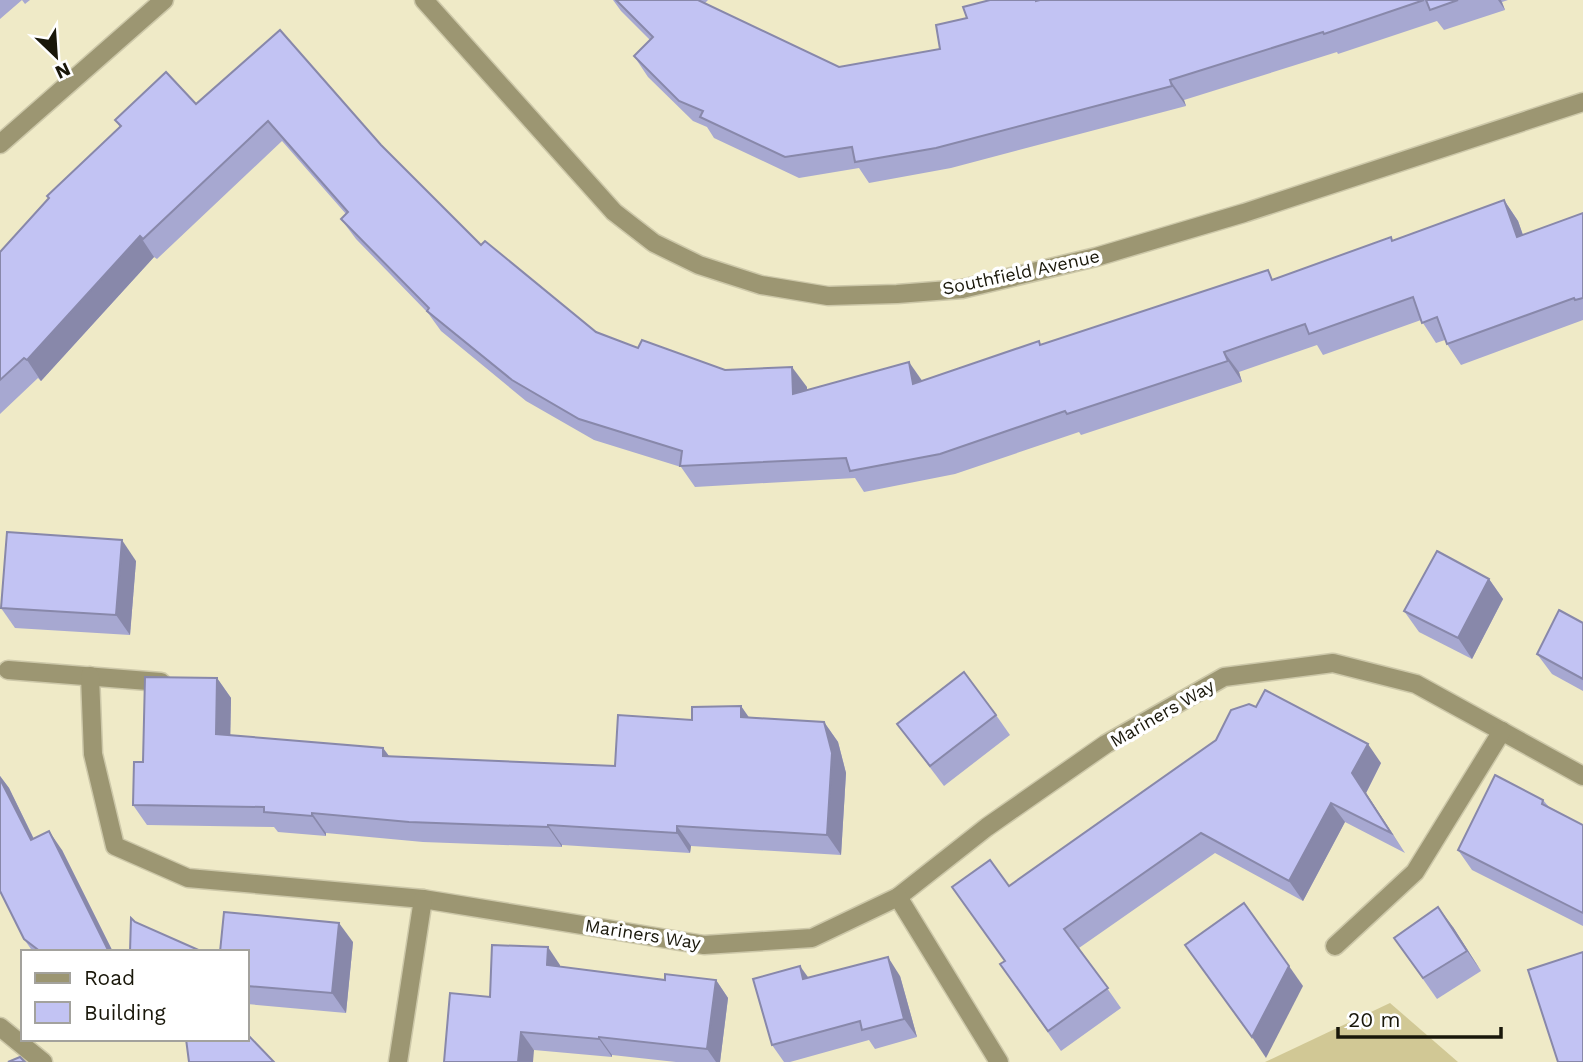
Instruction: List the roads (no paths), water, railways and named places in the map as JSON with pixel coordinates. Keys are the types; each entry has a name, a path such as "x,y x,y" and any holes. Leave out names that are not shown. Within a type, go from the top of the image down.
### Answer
{"street":[{"path":"0,144 164,0"},
{"name":"Southfield Avenue","path":"424,0 614,212 654,243 699,265 761,285 828,296 962,289 1096,257 1323,187 1583,102"},
{"name":"Mariners Way","path":"90,676 93,754 115,846 188,878 423,899 704,945 812,938 898,897 987,827 1106,744 1224,677 1333,663 1416,684 1583,776"},
{"path":"8,670 161,682"},
{"path":"1335,946 1415,872 1502,731"},
{"path":"898,897 999,1062"},
{"path":"398,1062 423,899"},
{"path":"0,1027 43,1062"}]}
